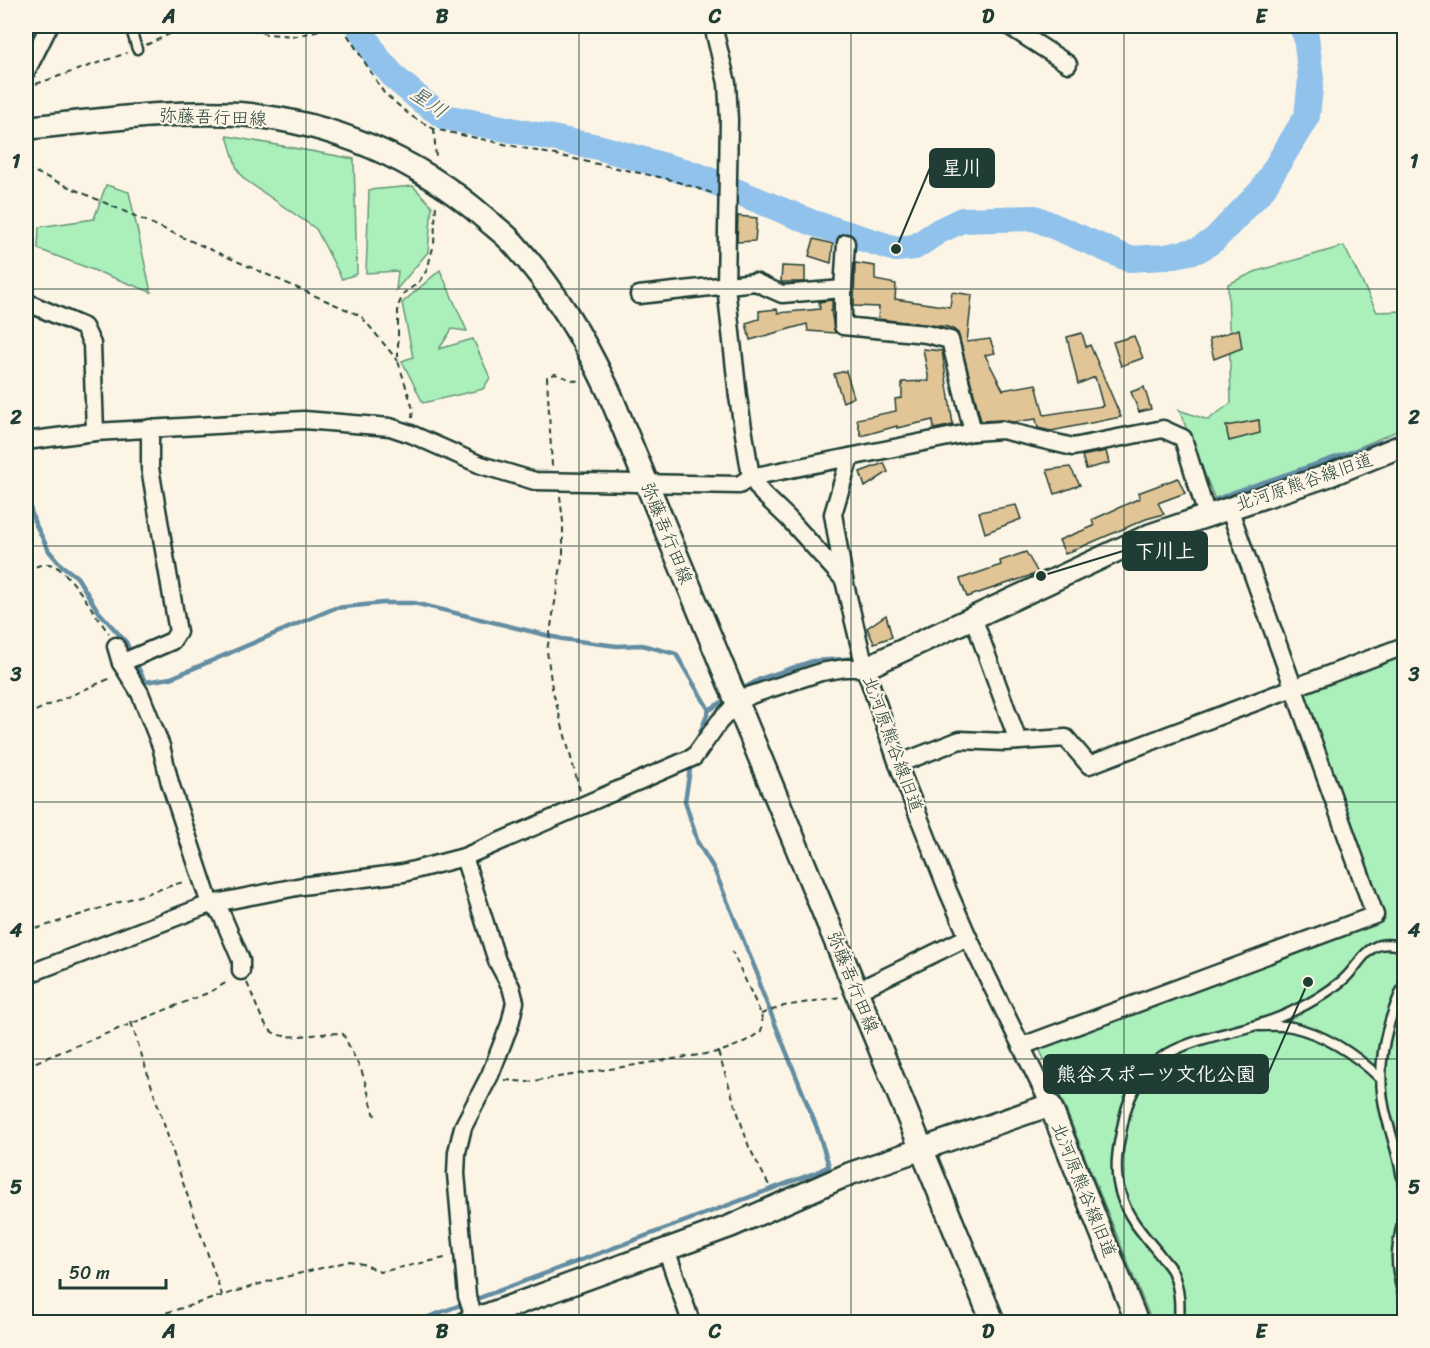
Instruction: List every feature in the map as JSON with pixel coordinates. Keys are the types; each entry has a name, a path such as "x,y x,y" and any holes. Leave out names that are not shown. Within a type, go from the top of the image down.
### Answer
{"main road":[{"name":"弥藤吾行田線","path":"26,128 166,114 251,116 285,121 343,135 391,155 438,182 475,209 512,242 560,303 584,341 599,372 993,1323"}],"street":[{"path":"31,78 49,26"},
{"path":"713,26 727,83 726,286 738,397 751,477 762,493 844,580"},
{"path":"1009,26 1068,64"},
{"path":"846,243 843,326 926,334 950,340 973,432"},
{"path":"639,295 755,282 782,294 843,289"},
{"path":"26,302 84,327 92,344 95,432"},
{"path":"26,441 95,432 304,420 390,427 481,465 535,481 739,485 751,477 973,432 1002,430 1073,447 1164,429 1183,438 1207,516"},
{"path":"124,667 171,641 178,632 150,468 150,428"},
{"name":"北河原熊谷線旧道","path":"1137,1323 1050,1105 948,891 898,764 865,668 1150,535 1330,475 1404,445"},
{"path":"26,975 210,904 302,886 403,873 464,857 694,757 719,722 737,703 751,695 820,672 865,668 844,580 833,514 850,457"},
{"path":"1022,1046 1375,915 1229,508"},
{"path":"973,617 1018,741"},
{"path":"116,646 124,667 140,693 161,746 170,783 210,904 221,913 241,960 241,970"},
{"path":"898,764 960,740 1005,742 1066,738 1089,765 1404,646"},
{"path":"464,857 496,961 511,987 515,1002 510,1024 490,1075 463,1127 457,1152 456,1174 471,1321 731,1226 849,1174 1050,1105"},
{"path":"857,991 968,937"},
{"path":"666,1249 691,1323"}],"lane":[{"path":"130,26 137,50"},
{"path":"1179,1323 1180,1299 1173,1271 1133,1222 1120,1194 1116,1153 1127,1106 1140,1079 1162,1056 1200,1038 1252,1026 1286,1015 1316,1000 1344,978 1361,957 1377,945 1392,944 1404,947"},
{"path":"1404,986 1385,1034 1381,1079 1387,1118 1398,1155 1404,1198 1403,1224 1397,1252 1397,1268 1404,1299"},
{"path":"1252,1026 1290,1027 1318,1036 1362,1060 1381,1079"}],"path":[{"path":"31,78 107,61 137,50 183,26"},
{"path":"241,26 266,34 297,36 334,26"},
{"path":"342,26 384,93 411,116 434,129 668,179 726,198"},
{"path":"411,434 413,409 398,361 398,306 404,293 418,283 427,270 434,244 438,182 434,129"},
{"path":"26,168 361,316 398,361"},
{"path":"584,805 552,688 547,651 563,553 563,522 556,481 547,377 555,374 575,381 599,372"},
{"path":"26,570 49,564 58,568 77,585 116,646"},
{"path":"26,715 124,667"},
{"path":"26,725 28,733 26,734"},
{"path":"26,932 201,876"},
{"path":"490,1075 504,1080 527,1082 718,1052 737,1046 761,1031 763,1024 761,1014 732,951"},
{"path":"26,1066 210,992 223,986 241,970 271,1030 284,1037 333,1032 344,1034 362,1072 375,1116"},
{"path":"761,1014 784,1006 841,997 857,991"},
{"path":"131,1022 222,1296"},
{"path":"718,1052 749,1147 779,1205"},
{"path":"136,1323 273,1280 350,1261 380,1272 463,1254"}],"green space":[{"path":"227,136 354,159 357,274 342,279 316,229 244,179 237,169"},
{"path":"106,185 129,192 151,292 38,249 39,227 94,219"},
{"path":"413,186 432,206 428,252 396,290 398,271 366,273 369,190"},
{"path":"1344,246 1377,312 1404,311 1404,428 1325,462 1216,502 1179,410 1208,420 1231,403 1228,284 1257,271"},
{"path":"440,270 467,331 452,329 439,349 473,339 490,378 483,389 423,403 402,361 413,357 402,303"},
{"path":"1404,651 1404,1322 1152,1322 1038,1046 1385,919 1299,690"}],"building":[{"path":"738,216 757,218 755,241 737,242"},
{"path":"814,239 833,244 831,263 809,256"},
{"path":"855,263 875,266 875,280 896,284 895,299 950,307 952,292 972,295 967,342 990,339 995,353 985,355 1003,390 1036,384 1044,415 1103,406 1095,377 1078,384 1067,337 1082,333 1086,347 1090,345 1121,417 1051,431 1038,428 1036,419 1013,422 981,421 958,333 948,327 878,319 879,307 854,306"},
{"path":"782,266 805,267 805,282 781,282"},
{"path":"832,300 831,311 835,333 808,331 807,324 750,340 746,323 759,319 759,311 777,309 778,313 820,309 819,302"},
{"path":"1239,329 1242,348 1214,359 1209,339"},
{"path":"1134,336 1143,358 1121,366 1113,342"},
{"path":"923,349 942,351 953,425 934,429 933,420 897,428 897,426 861,436 857,419 896,411 895,399 902,398 902,382 929,381"},
{"path":"846,371 854,397 843,402 834,374"},
{"path":"1144,387 1151,409 1139,412 1131,392"},
{"path":"1259,420 1260,433 1229,441 1226,426"},
{"path":"1106,451 1109,463 1086,469 1082,456"},
{"path":"884,463 888,472 865,487 860,472"},
{"path":"1070,467 1080,485 1055,494 1047,470"},
{"path":"1178,478 1185,493 1158,503 1164,514 1146,519 1065,554 1059,540 1094,526 1092,520 1140,498 1138,493"},
{"path":"1016,505 1021,519 985,533 979,512"},
{"path":"1026,552 1038,573 967,597 960,579 1001,565 1000,561"},
{"path":"886,615 892,637 874,643 867,628"}],"waterway":[{"name":"星川","path":"359,26 376,56 395,78 445,117 598,147 697,175 813,223 896,249 915,247 939,231 962,220 1035,218 1129,259 1166,257 1198,250 1214,240 1262,190 1307,116 1311,79 1306,36 1301,26"},
{"path":"1170,518 1232,493 1404,434"},
{"path":"26,494 34,521 49,551 61,565 77,577 98,611 126,642 131,653"},
{"path":"135,661 145,682 171,678 335,608 383,603 414,603 562,639 617,646 642,645 676,654 709,710"},
{"path":"739,691 760,679 813,661 859,658"},
{"path":"698,738 709,710 730,697"},
{"path":"415,1322 829,1166 817,1128 759,984 759,978 714,869 698,843 685,801 691,763"}],"place":[{"name":"星川","path":"896,249"},
{"name":"下川上","path":"1041,576"},
{"name":"熊谷スポーツ文化公園","path":"1308,982"}]}
